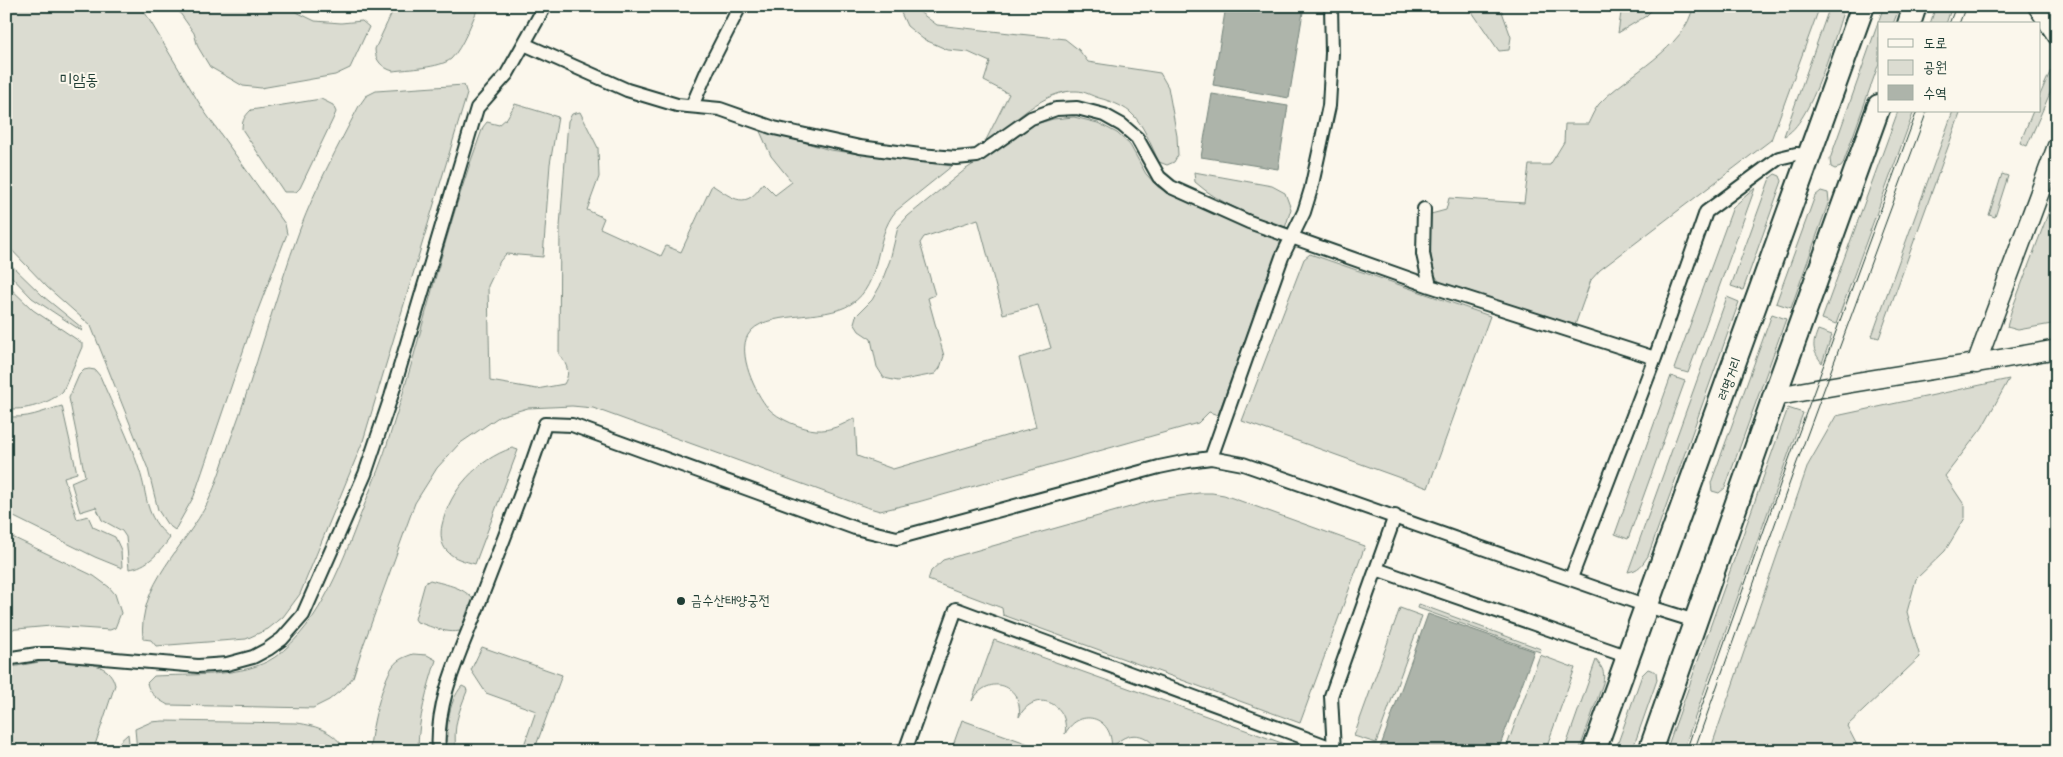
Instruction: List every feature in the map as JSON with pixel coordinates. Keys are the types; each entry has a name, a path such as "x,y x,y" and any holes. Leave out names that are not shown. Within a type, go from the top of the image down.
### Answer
{"highway":[{"name":"려명거리","path":"1594,751 1648,606 1863,6"},
{"path":"1910,22 1915,6"},
{"path":"1650,751 1774,397 1878,109"}],"street":[{"path":"6,658 37,654 56,654 198,666 227,664 252,657 268,649 282,639 302,615 365,474 478,108 507,74 545,6"},
{"path":"692,106 708,69 740,6"},
{"path":"1211,458 1282,257 1292,238 1311,190 1329,106 1332,53 1331,6"},
{"path":"2037,6 2057,36"},
{"path":"524,44 627,90 678,105 720,109 774,128 860,147 920,155 956,158 977,156 1031,118 1056,109 1077,108 1104,115 1122,125 1137,138 1159,177 1171,187 1249,222 1430,286 1655,358"},
{"path":"1976,364 2057,146"},
{"path":"1571,578 1655,358 1706,212 1779,158 1796,154 1810,155"},
{"path":"1424,209 1423,254 1430,286"},
{"path":"1774,397 1825,386 1976,364 2057,349"},
{"path":"439,751 437,733 442,708 453,672 530,471 545,424 572,425 855,528 897,538 1159,467 1211,458 1243,464 1695,621"},
{"path":"905,751 956,609 1335,750 1331,696 1395,516"},
{"path":"1376,569 1628,656"}],"green space":[{"path":"6,6 141,6 204,111 285,224 287,234 251,328 194,496 175,530 167,524 158,510 148,469 91,326 47,287 6,244"},
{"path":"175,6 284,6 315,21 341,23 362,21 369,27 350,68 335,75 261,88 243,86 210,67 198,47 194,33"},
{"path":"395,6 479,6 463,41 451,59 432,66 393,71 380,63 376,57 375,49"},
{"path":"1468,6 1500,6 1511,37 1509,50 1499,51"},
{"path":"1622,6 1656,6 1646,16 1618,33"},
{"path":"1693,6 1820,6 1771,140 1600,270 1591,280 1575,325 1440,282 1433,269 1431,260 1431,214 1446,210 1449,198 1524,203 1529,165 1550,165 1564,142 1565,124 1588,124 1599,104 1654,60 1680,35 1688,21"},
{"path":"1830,6 1845,6 1821,78 1804,115 1794,128 1784,136"},
{"path":"1884,6 1900,6 1894,22 1878,22"},
{"path":"1936,6 1952,6 1947,22 1931,22"},
{"path":"914,8 937,25 1065,39 1079,50 1088,62 1160,73 1168,87 1177,136 1178,155 1174,162 1167,165 1159,162 1143,129 1130,112 1123,107 1080,91 1053,95 1041,101 990,142 986,140 1009,94 984,81 990,62 968,52 948,50 923,39 907,26 901,13"},
{"path":"1878,23 1878,66 1843,164 1835,169 1831,167 1830,159"},
{"path":"2051,70 2057,72 2057,77 2027,146 2020,143 2033,112 2040,112 2040,95"},
{"path":"464,85 467,94 363,441 300,594 283,617 268,629 246,639 156,646 151,640 143,639 143,619 148,601 165,567 199,518 211,495 306,213 335,151 359,106 366,96 376,91"},
{"path":"321,99 333,105 336,112 300,188 296,192 284,192 242,129 243,121 251,110"},
{"path":"515,104 558,117 550,164 543,257 506,254 500,261 488,286 490,381 537,389 564,384 568,372 559,354 560,227 568,121 572,114 580,112 598,148 599,177 587,210 604,218 600,228 661,256 666,246 681,252 712,185 733,198 745,200 757,192 763,183 775,195 792,182 771,156 759,129 830,150 952,166 896,211 884,234 868,285 851,304 826,313 767,322 756,327 748,335 745,343 746,362 749,373 758,393 772,412 790,423 816,430 832,428 855,418 857,456 893,469 1036,427 1019,358 1051,348 1038,305 1003,314 978,219 924,237 920,243 935,295 928,298 944,356 940,368 935,374 898,381 884,378 877,367 871,339 859,331 854,323 856,316 872,300 880,286 890,260 898,227 908,216 966,169 1033,125 1053,119 1074,117 1098,123 1117,133 1130,145 1146,174 1158,187 1191,204 1281,240 1218,415 1209,412 1198,423 880,511 593,408 572,406 528,408 500,416 459,444 437,468 415,503 353,677 345,687 329,700 313,708 168,705 155,696 148,687 147,683 154,676 216,674 248,669 262,664 275,657 291,643 306,627 319,608 339,567 384,453 402,397 457,203 483,127 487,122 499,125 507,118"},
{"path":"1898,112 1914,112 1836,324 1822,319"},
{"path":"1953,112 1961,112 1879,338 1872,336"},
{"path":"1194,172 1272,186 1285,193 1291,209 1285,228 1238,209 1216,197 1195,182"},
{"path":"1775,174 1780,176 1782,181 1743,290 1731,286 1770,178"},
{"path":"2002,174 2008,176 1995,217 1989,215"},
{"path":"1755,188 1688,373 1674,369 1733,207"},
{"path":"2057,190 2057,323 2018,330 2007,327 2011,312"},
{"path":"1821,191 1828,193 1829,201 1791,308 1776,303 1815,196"},
{"path":"1310,254 1490,316 1428,488 1242,421 1304,259"},
{"path":"6,260 44,297 81,327 82,331 32,298 6,271"},
{"path":"6,284 33,310 82,343 63,391 44,403 28,408 6,408"},
{"path":"1727,297 1739,302 1648,556 1640,567 1628,572"},
{"path":"1772,314 1786,319 1725,488 1719,493 1712,491 1711,483"},
{"path":"1818,330 1832,335 1822,363 1814,347"},
{"path":"84,370 95,370 100,376 135,457 151,514 161,530 170,538 152,558 136,568 129,569 126,537 122,531 102,520 96,507 80,512 71,482 85,476 69,398 79,375"},
{"path":"1671,376 1685,381 1628,539 1615,534"},
{"path":"2009,379 1982,428 1945,476 1965,506 1965,518 1945,551 1916,579 1907,612 1920,657 1847,726 1860,751 1710,751 1808,465 1836,416"},
{"path":"62,406 77,473 64,477 77,519 88,516 93,527 115,537 121,550 122,568 95,557 6,513 6,416 27,416"},
{"path":"1788,408 1803,413 1683,751 1666,751"},
{"path":"512,448 518,450 475,564 456,558 445,549 441,536 442,525 451,500 458,488 477,468 499,453"},
{"path":"1199,493 1224,495 1365,546 1300,723 1003,615 1002,608 928,580 931,571 943,560 1155,500"},
{"path":"6,534 94,576 109,587 115,594 121,613 115,628 110,630 51,626 6,630"},
{"path":"430,580 462,590 472,598 476,604 469,606 463,624 468,628 456,632 417,622 415,619 425,583"},
{"path":"1419,604 1541,649 1540,652 1418,608"},
{"path":"1400,608 1422,616 1376,743 1354,736"},
{"path":"994,640 1304,751 1157,751 1147,739 1134,735 1121,739 1111,751 1111,740 1108,730 1103,723 1096,719 1087,718 1079,720 1071,725 1065,734 1065,723 1057,707 1041,701 1033,703 1025,708 1019,717 1019,706 1016,697 1011,690 1004,686 987,687 979,692 972,701"},
{"path":"482,647 562,675 534,751 522,751 536,711 486,693 471,670"},
{"path":"413,654 427,655 436,660 421,716 418,751 370,751 377,707 389,673 397,662"},
{"path":"1540,655 1575,668 1545,751 1505,751"},
{"path":"1596,660 1603,671 1603,683 1579,751 1564,751"},
{"path":"59,661 93,664 107,671 112,677 115,685 93,751 6,751 6,668 39,662"},
{"path":"1648,669 1656,672 1657,680 1632,751 1615,751 1642,675"},
{"path":"462,686 467,691 457,720 455,734 456,751 448,751 449,717 453,700"},
{"path":"962,720 1048,751 951,751"},
{"path":"151,722 297,723 325,731 337,739 346,751 137,751 135,729"},
{"path":"128,734 130,751 112,751 117,744"}],"water":[{"path":"1226,6 1304,6 1289,98 1213,85"},
{"path":"1212,94 1288,106 1278,169 1201,157"},
{"path":"1428,614 1534,651 1498,751 1379,751"}],"tram line":[{"path":"1950,22 1956,6"},
{"path":"1960,22 1966,6"},
{"path":"1686,751 1788,462 1917,112"},
{"path":"1694,751 1796,465 1927,112"}],"place":[{"name":"금수산태양궁전","path":"681,601"}],"district":[{"name":"미암동","path":"79,80"}]}
